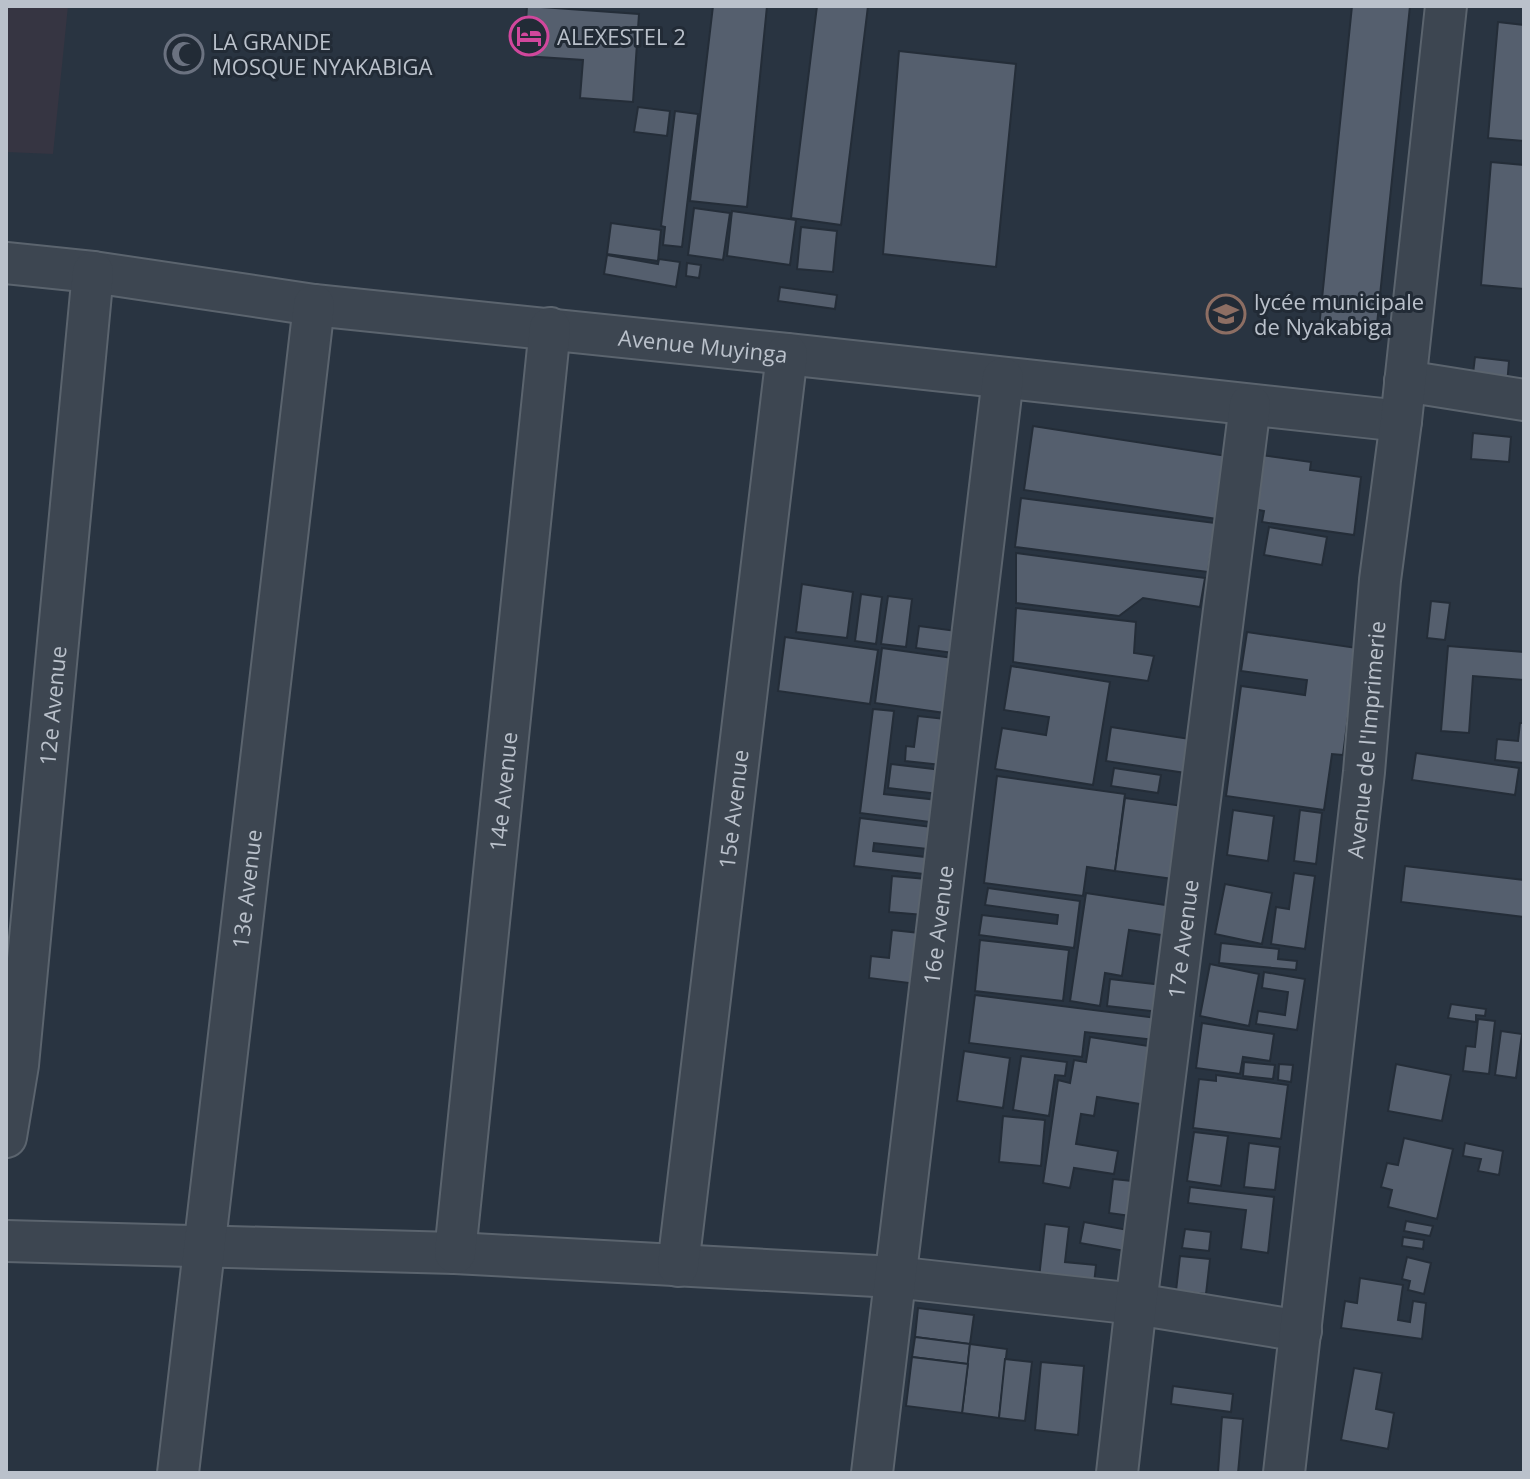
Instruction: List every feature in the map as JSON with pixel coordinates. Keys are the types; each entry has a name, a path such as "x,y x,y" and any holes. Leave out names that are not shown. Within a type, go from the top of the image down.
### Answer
{"street":[{"name":"Avenue de l'Imprimerie","path":"1284,1473 1364,772 1380,580 1401,421 1446,6"},
{"name":"Avenue Muyinga","path":"6,263 93,272 314,305 1401,421"},
{"name":"12e Avenue","path":"6,1137 18,1065 93,272"},
{"name":"13e Avenue","path":"178,1473 314,305"},
{"name":"14e Avenue","path":"455,1253 550,328"},
{"name":"15e Avenue","path":"678,1266 787,354"},
{"name":"16e Avenue","path":"872,1473 1003,378"},
{"path":"1405,381 1524,400"},
{"name":"17e Avenue","path":"1117,1473 1250,405"},
{"path":"6,1241 455,1253 894,1277 1136,1304 1301,1331"}],"shaded area":[{"path":"6,6 68,6 53,154 6,152"}],"building":[{"path":"527,6 639,14 633,102 580,98 583,60 524,56"},
{"path":"713,6 767,6 747,207 690,201"},
{"path":"817,6 868,6 841,225 791,218"},
{"path":"1352,6 1410,6 1376,334 1319,328"},
{"path":"1498,22 1524,25 1524,141 1488,138"},
{"path":"899,51 1016,64 996,267 883,254"},
{"path":"638,107 670,111 667,136 634,132"},
{"path":"675,111 698,114 682,247 663,245 665,227 661,226"},
{"path":"1491,162 1524,165 1524,289 1481,285"},
{"path":"694,208 730,213 723,260 688,255"},
{"path":"732,211 796,220 790,265 727,256"},
{"path":"611,223 661,230 658,261 607,254"},
{"path":"801,227 837,231 833,272 797,269"},
{"path":"607,255 658,264 659,259 680,262 676,287 604,274"},
{"path":"687,263 701,265 699,278 686,276"},
{"path":"780,287 837,295 835,309 778,301"},
{"path":"1475,357 1509,361 1507,385 1472,382"},
{"path":"1033,426 1227,456 1217,519 1024,490"},
{"path":"1473,433 1511,437 1509,462 1471,459"},
{"path":"1261,455 1311,462 1310,470 1361,477 1354,535 1262,522 1264,511 1254,509"},
{"path":"1021,498 1215,523 1208,572 1015,547"},
{"path":"1269,527 1327,537 1322,565 1264,555"},
{"path":"1016,553 1205,578 1200,607 1143,598 1119,616 1016,603"},
{"path":"802,584 853,592 847,638 796,632"},
{"path":"861,594 882,597 876,644 855,641"},
{"path":"888,596 912,599 906,647 881,644"},
{"path":"1431,601 1450,603 1445,640 1427,638"},
{"path":"1016,608 1136,622 1134,653 1154,656 1148,681 1013,662"},
{"path":"919,626 964,632 961,654 916,648"},
{"path":"1247,632 1357,648 1343,755 1332,754 1324,810 1226,796 1241,686 1305,695 1307,680 1241,671"},
{"path":"785,637 878,650 870,704 778,691"},
{"path":"1448,646 1524,652 1524,680 1473,676 1469,733 1441,731"},
{"path":"882,648 960,659 952,714 875,703"},
{"path":"1011,666 1110,682 1093,785 995,769 1002,728 1046,735 1049,717 1004,710"},
{"path":"873,709 894,711 884,794 956,802 953,825 860,813"},
{"path":"918,716 964,721 951,766 905,761 906,746 914,747"},
{"path":"1520,723 1524,723 1524,763 1495,760 1497,739 1518,741"},
{"path":"1111,727 1203,741 1199,775 1106,761"},
{"path":"1416,753 1519,768 1515,795 1412,780"},
{"path":"891,764 959,772 956,796 888,788"},
{"path":"1114,768 1161,775 1158,793 1111,786"},
{"path":"997,776 1125,794 1115,871 1087,867 1083,896 984,883"},
{"path":"1125,798 1183,806 1173,879 1115,871"},
{"path":"1233,810 1274,816 1268,861 1227,855"},
{"path":"1300,810 1322,813 1316,864 1294,861"},
{"path":"860,818 948,829 946,851 874,843 873,851 943,859 941,876 854,866"},
{"path":"1405,866 1524,880 1524,917 1401,902"},
{"path":"1294,873 1315,876 1305,949 1271,944 1276,907 1289,909"},
{"path":"892,876 939,880 936,916 889,912"},
{"path":"1225,884 1272,893 1262,944 1215,934"},
{"path":"988,888 1080,901 1074,948 979,935 982,915 1057,924 1058,915 985,905"},
{"path":"1086,893 1172,906 1168,936 1129,930 1122,976 1105,973 1100,1006 1070,1001"},
{"path":"892,930 938,935 933,986 869,978 871,956 889,958"},
{"path":"980,940 1069,950 1063,1001 975,991"},
{"path":"1221,943 1279,949 1278,959 1297,961 1296,970 1219,963"},
{"path":"1210,964 1259,974 1249,1026 1200,1016"},
{"path":"1264,972 1305,979 1297,1030 1256,1024 1258,1011 1285,1015 1288,992 1262,988"},
{"path":"1110,979 1163,985 1160,1012 1107,1006"},
{"path":"975,995 1157,1018 1155,1040 1085,1032 1082,1057 969,1043"},
{"path":"1451,1004 1486,1009 1485,1016 1476,1015 1476,1022 1448,1018"},
{"path":"1478,1019 1495,1021 1489,1074 1463,1071 1466,1046 1475,1047"},
{"path":"1202,1023 1274,1034 1270,1061 1243,1057 1240,1074 1196,1068"},
{"path":"1501,1031 1522,1034 1516,1078 1495,1075"},
{"path":"1090,1037 1155,1047 1146,1105 1097,1097 1094,1116 1081,1114 1076,1144 1118,1151 1114,1174 1074,1168 1070,1188 1043,1183 1058,1080 1070,1083 1074,1060 1086,1062"},
{"path":"964,1051 1010,1058 1003,1108 957,1101"},
{"path":"1021,1056 1067,1062 1065,1076 1055,1075 1049,1116 1013,1110"},
{"path":"1244,1062 1275,1065 1273,1079 1243,1076"},
{"path":"1279,1064 1293,1065 1291,1082 1278,1080"},
{"path":"1396,1064 1451,1075 1442,1121 1388,1111"},
{"path":"1216,1075 1288,1085 1281,1139 1193,1128 1199,1079 1216,1081"},
{"path":"1003,1116 1045,1120 1041,1166 999,1162"},
{"path":"1194,1132 1228,1136 1221,1186 1187,1181"},
{"path":"1404,1138 1453,1149 1437,1219 1388,1207 1392,1190 1381,1187 1387,1163 1398,1165"},
{"path":"1249,1143 1280,1147 1275,1190 1244,1187"},
{"path":"1465,1143 1503,1151 1499,1175 1478,1171 1481,1159 1463,1156"},
{"path":"1113,1179 1142,1182 1138,1217 1109,1213"},
{"path":"1190,1187 1274,1197 1268,1253 1241,1249 1246,1210 1188,1203"},
{"path":"1406,1221 1433,1226 1430,1236 1404,1231"},
{"path":"1084,1222 1128,1230 1125,1251 1080,1243"},
{"path":"1045,1224 1069,1227 1065,1262 1096,1265 1094,1284 1039,1278"},
{"path":"1185,1229 1211,1232 1209,1251 1182,1248"},
{"path":"1403,1237 1424,1240 1423,1249 1402,1246"},
{"path":"1180,1256 1210,1259 1206,1294 1176,1291"},
{"path":"1407,1257 1431,1263 1424,1294 1408,1290 1410,1281 1402,1279"},
{"path":"1360,1278 1403,1285 1398,1320 1410,1322 1413,1301 1426,1303 1422,1339 1341,1328 1345,1301 1357,1303"},
{"path":"918,1308 974,1315 970,1344 915,1337"},
{"path":"915,1337 970,1344 968,1364 912,1357"},
{"path":"970,1344 1007,1349 999,1418 962,1413"},
{"path":"912,1357 968,1364 962,1413 906,1406"},
{"path":"1005,1359 1032,1362 1025,1421 999,1418"},
{"path":"1041,1362 1084,1366 1078,1435 1035,1430"},
{"path":"1354,1368 1382,1373 1376,1409 1394,1413 1388,1449 1341,1440"},
{"path":"1173,1386 1233,1394 1231,1412 1171,1404"},
{"path":"1222,1417 1243,1419 1238,1473 1218,1473"}],"place":[{"name":"ALEXESTEL 2","path":"529,36"},
{"name":"LA GRANDE MOSQUE NYAKABIGA","path":"184,54"},
{"name":"lycée municipale de Nyakabiga","path":"1226,314"}]}
